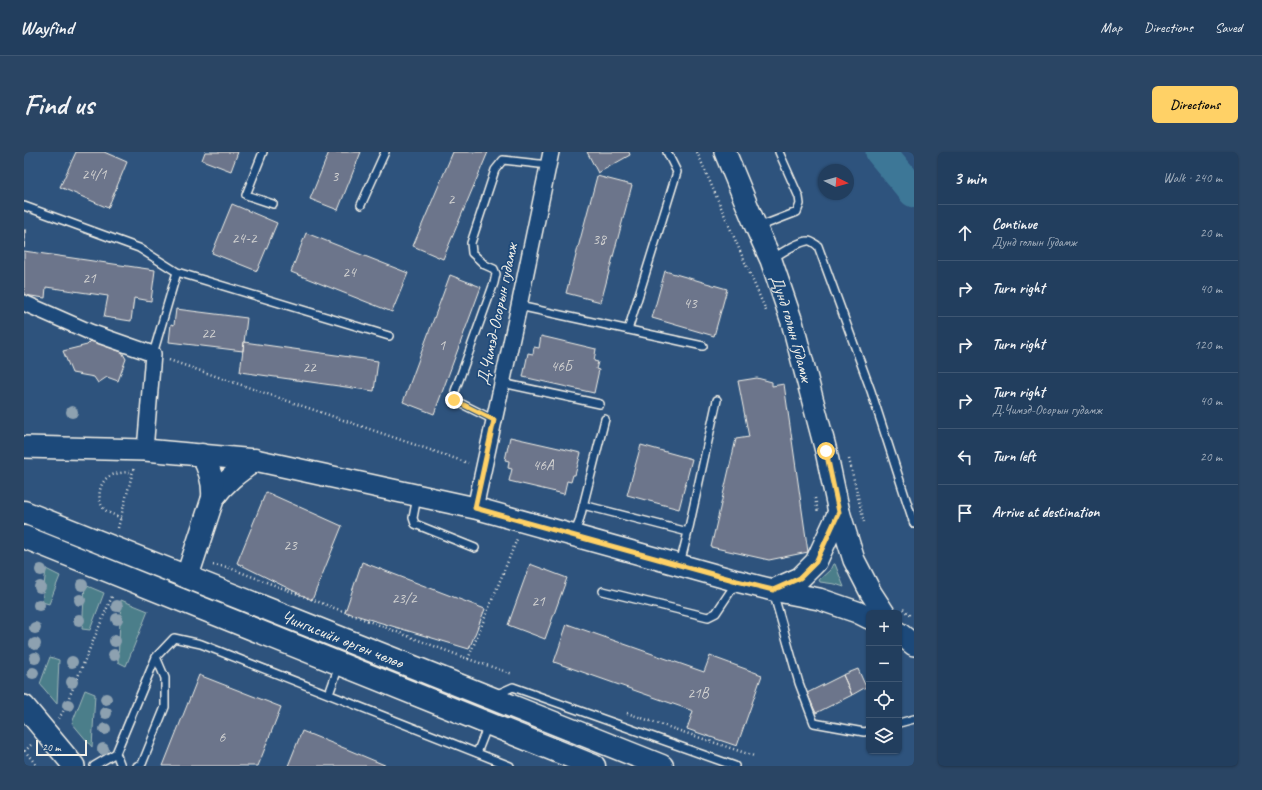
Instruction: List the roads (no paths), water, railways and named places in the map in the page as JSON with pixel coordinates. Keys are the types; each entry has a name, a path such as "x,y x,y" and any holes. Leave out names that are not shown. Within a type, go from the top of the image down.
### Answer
{"highway":[{"path":"202,456 211,474 213,498"},
{"path":"189,569 213,498 222,486 235,474 255,460"},
{"name":"Чингисийн өргөн чөлөө","path":"24,512 189,569 489,697 662,766"},
{"name":"Чингисийн өргөн чөлөө","path":"24,537 594,766"}],"main road":[{"name":"Дунд голын Гудамж","path":"725,152 771,260 792,322 826,451 839,512 854,560 870,593 882,610"},
{"path":"24,447 145,450 255,460 475,508 737,581 819,599 866,616"},
{"path":"773,590 800,578 816,562 839,512"},
{"path":"902,635 914,645"},
{"path":"24,706 74,766"}],"street":[{"name":"Д.Чимэд-Осорын гудамж","path":"475,508 550,158"},
{"path":"24,303 90,332 153,354 145,450"}],"lane":[{"path":"263,152 246,195 272,204"},
{"path":"361,205 385,152"},
{"path":"628,330 677,172 667,152"},
{"path":"756,227 797,212 800,204 799,197 779,152"},
{"path":"494,420 454,400 455,391 496,274 494,269 484,265 472,253 471,243 495,170 503,160 550,158"},
{"path":"24,206 139,248 177,272 389,336"},
{"path":"771,260 784,251 807,241 818,246 871,391 914,524"},
{"path":"153,354 177,272"},
{"path":"519,306 703,346"},
{"path":"502,383 600,404"},
{"path":"679,565 688,532 717,400"},
{"path":"573,536 579,522 605,419"},
{"path":"417,495 413,518 415,524 475,548"},
{"path":"583,505 688,532"},
{"path":"603,591 708,617 716,613 737,581"},
{"path":"773,590 799,683 814,723 866,732"},
{"path":"94,766 116,753 156,657 174,638 201,644 510,766"},
{"path":"137,766 142,764 166,707 165,678 156,657"},
{"path":"329,694 340,664"},
{"path":"489,697 513,687 735,766"},
{"path":"902,722 914,719"},
{"path":"477,753 488,724"},
{"path":"116,753 121,766"}],"waterway":[{"path":"881,152 914,192"}]}
